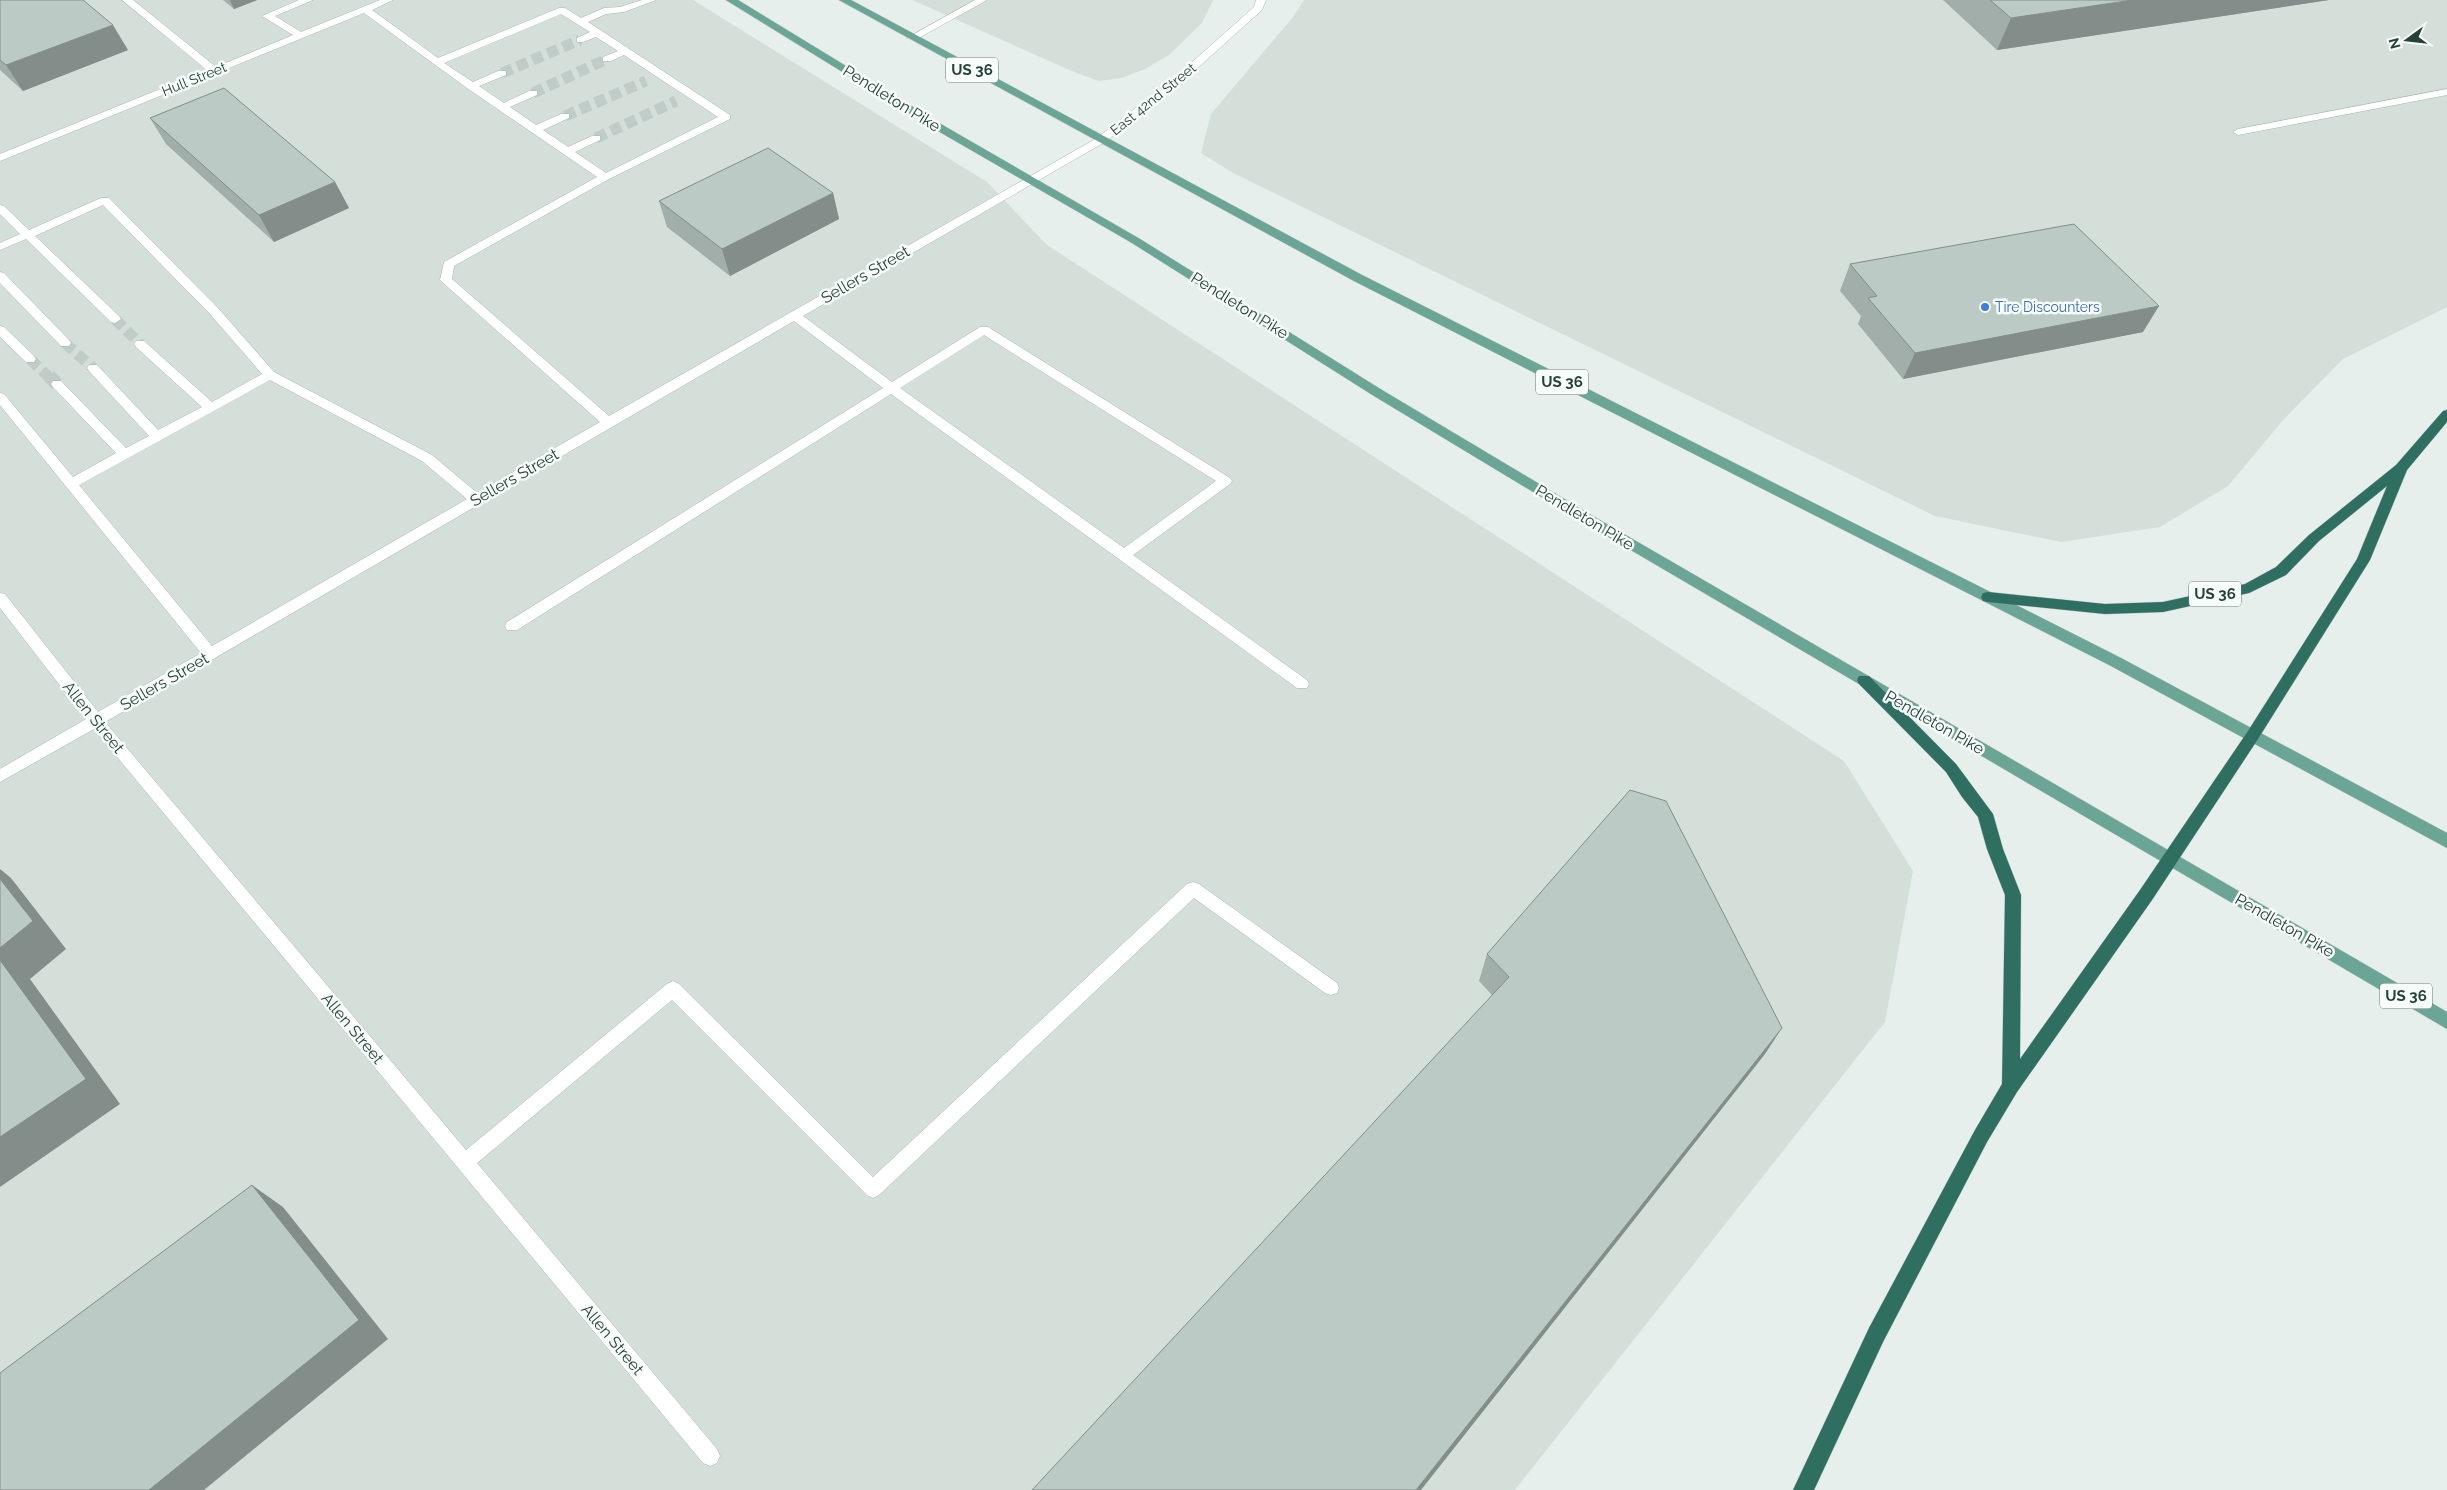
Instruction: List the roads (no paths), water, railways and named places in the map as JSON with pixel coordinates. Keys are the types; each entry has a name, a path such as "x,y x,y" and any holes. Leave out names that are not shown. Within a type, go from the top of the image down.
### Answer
{"highway":[{"name":"US 36","path":"1988,596 2105,609 2163,607 2249,588 2281,570 2314,538 2401,468 2447,414"},
{"path":"1803,1490 1876,1335 1981,1136 2011,1086 2253,735 2363,560 2401,468"},
{"path":"1864,680 1951,768 1967,793 1985,814 1995,849 2012,895 2011,1086"}],"main road":[{"name":"Pendleton Pike","path":"731,0 942,129 1136,240 1378,393 1864,680 2447,1020"},
{"name":"US 36","path":"844,0 1358,278 1988,596"},
{"path":"1988,596 2253,735 2447,841"}],"street":[{"path":"127,0 215,71"},
{"path":"301,36 267,16 308,0"},
{"name":"Hull Street","path":"0,158 388,0"},
{"path":"604,11 608,0"},
{"path":"581,22 604,11 621,10 651,0"},
{"name":"East 42nd Street","path":"1029,179 1101,140 1178,81 1259,8 1261,0"},
{"path":"912,38 979,1"},
{"path":"365,9 471,86 605,177"},
{"path":"437,62 562,10 726,117 605,177 448,264 446,280 608,422"},
{"path":"580,40 597,33"},
{"path":"608,59 625,51"},
{"path":"471,86 502,73"},
{"path":"646,81 661,74"},
{"path":"2238,132 2447,92"},
{"path":"503,107 533,93"},
{"path":"676,101 691,94"},
{"path":"535,129 565,116"},
{"path":"568,151 596,138"},
{"name":"Sellers Street","path":"0,776 1029,179"},
{"path":"0,247 105,200 214,311 270,375 427,458 476,499"},
{"path":"0,208 115,319"},
{"path":"0,276 66,343"},
{"path":"794,315 890,387 1302,684"},
{"path":"0,330 30,359"},
{"path":"512,626 890,387 984,330 1225,481 1124,555"},
{"path":"140,344 211,408"},
{"path":"92,368 157,437"},
{"path":"72,483 270,375"},
{"path":"57,384 124,455"},
{"path":"0,397 210,654"},
{"name":"Allen Street","path":"0,598 96,720 710,1456"},
{"path":"465,1162 673,989 873,1189 1192,889 1331,988"}],"tunnel":[{"path":"502,73 580,40"},
{"path":"533,93 607,59"},
{"path":"565,116 646,81"},
{"path":"596,138 676,101"},
{"path":"115,319 140,344"},
{"path":"65,343 93,368"},
{"path":"30,359 50,378"},
{"path":"49,376 57,384"}],"place":[{"name":"Tire Discounters","path":"1985,307"}]}
